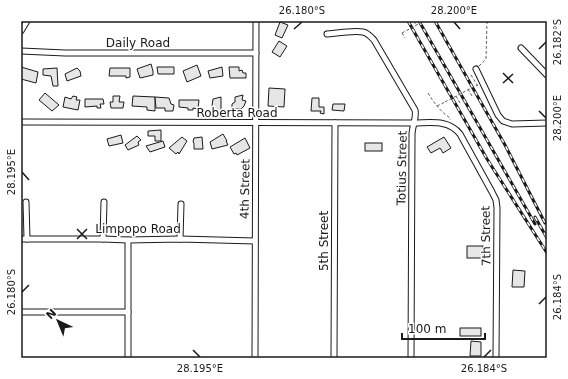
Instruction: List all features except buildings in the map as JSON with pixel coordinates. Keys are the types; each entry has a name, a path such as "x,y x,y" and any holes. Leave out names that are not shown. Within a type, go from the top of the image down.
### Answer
{"street":[{"path":"21,31 27,21"},
{"name":"4th Street","path":"255,358 256,21"},
{"name":"Totius Street","path":"327,34 359,31 365,32 374,40 415,110 416,114 412,128 411,358"},
{"path":"521,48 547,75"},
{"name":"Daily Road","path":"21,52 256,54"},
{"path":"476,69 501,119 512,124 547,123"},
{"name":"Roberta Road","path":"21,122 440,123 452,126"},
{"name":"5th Street","path":"334,358 335,123"},
{"name":"7th Street","path":"452,126 460,134 496,200 496,358"},
{"path":"24,239 26,202"},
{"path":"103,239 104,202"},
{"path":"180,239 181,204"},
{"name":"Limpopo Road","path":"24,239 255,240"},
{"path":"128,240 128,358"},
{"path":"21,312 128,312"}],"path":[{"path":"414,21 416,25"},
{"path":"405,38 402,33 424,21"},
{"path":"476,69 486,59 487,21"},
{"path":"471,75 479,88"},
{"path":"436,106 477,84"},
{"path":"468,89 472,96"},
{"path":"428,93 436,106 450,118 452,126"},
{"path":"456,96 460,103"}],"railway":[{"path":"408,21 487,159 547,253"},
{"path":"419,21 535,224"},
{"path":"435,21 505,145 545,223"},
{"path":"535,217 547,238"}]}
